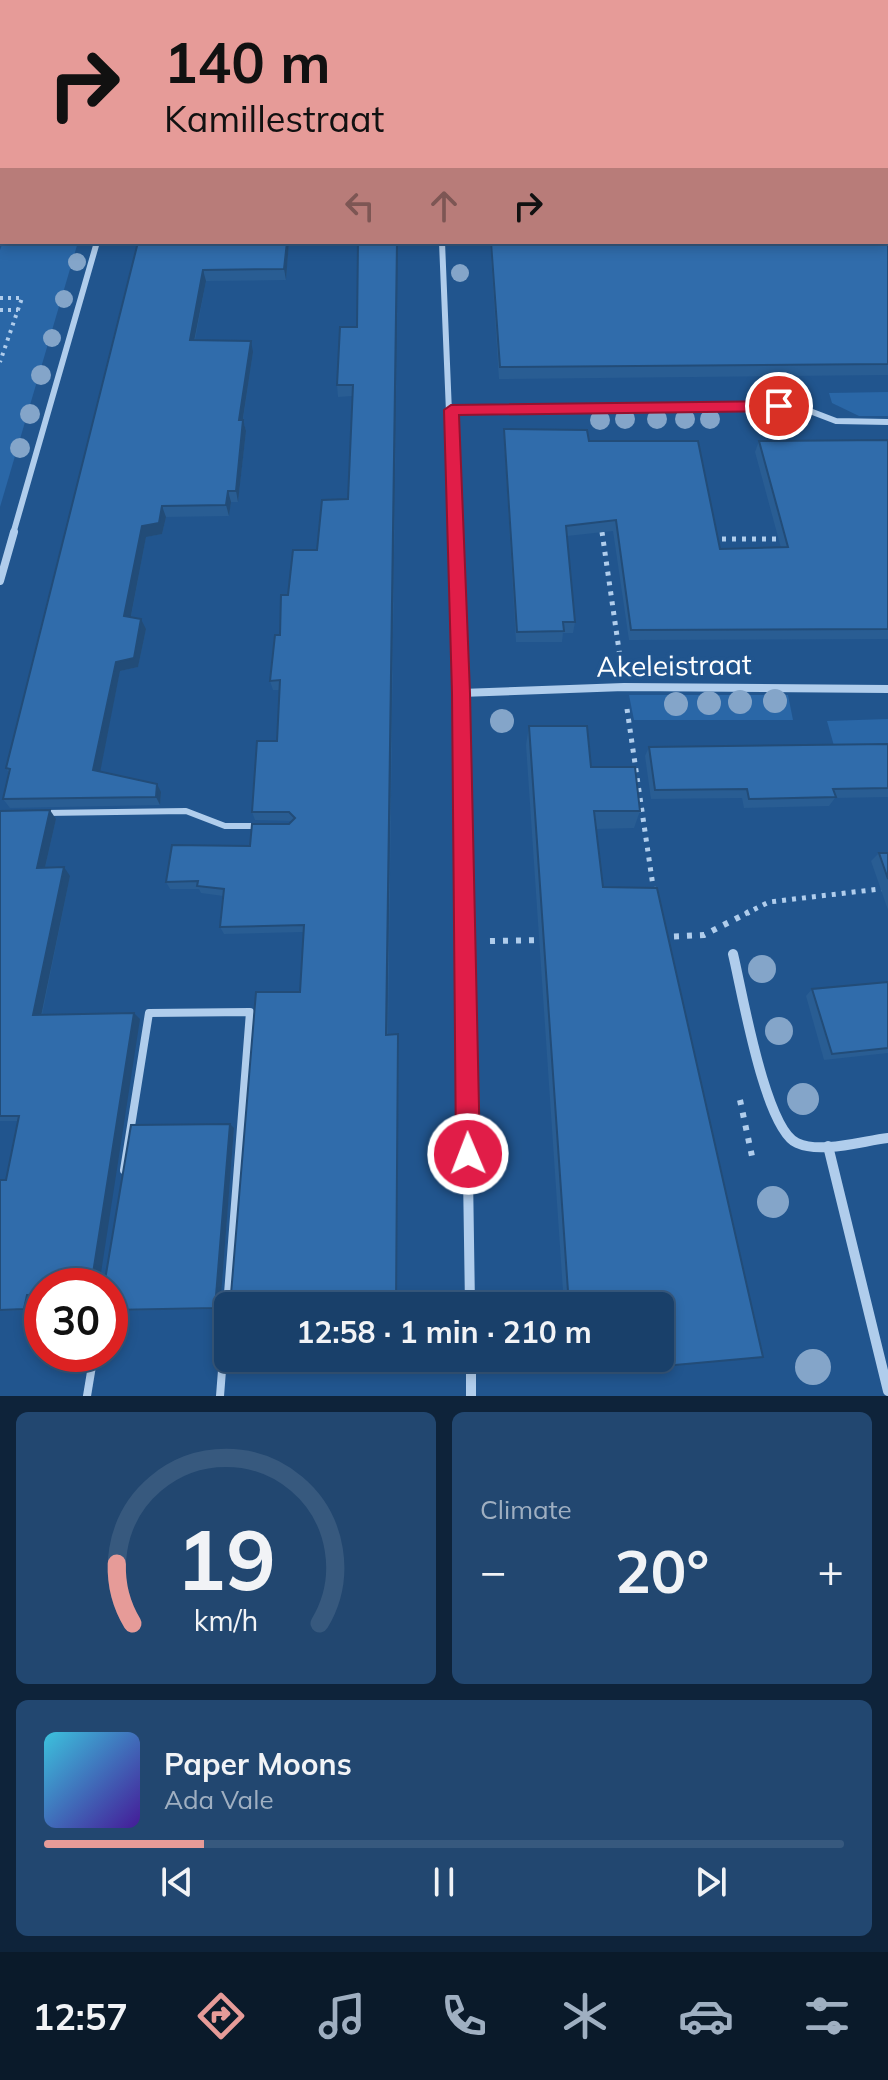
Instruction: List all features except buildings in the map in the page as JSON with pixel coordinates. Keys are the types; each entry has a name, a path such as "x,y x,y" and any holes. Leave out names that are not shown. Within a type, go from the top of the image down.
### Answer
{"street":[{"path":"0,581 96,244"},
{"path":"442,244 461,693 470,1292"},
{"path":"451,410 779,406 802,408 836,421 888,422"},
{"name":"Akeleistraat","path":"461,693 624,687 888,689"},
{"path":"733,954 771,1112 788,1137 798,1144 828,1146 888,1138"},
{"path":"828,1146 888,1391"},
{"path":"471,1372 471,1396"}],"lane":[{"path":"31,814 186,811 225,826 264,826"},
{"path":"122,1180 149,1013 250,1012 220,1396"},
{"path":"87,1396 91,1372"}],"path":[{"path":"0,298 22,298 0,362"},
{"path":"0,310 18,310"},
{"path":"0,330 11,330"},
{"path":"600,524 656,907"},
{"path":"603,539 618,539"},
{"path":"698,539 793,539"},
{"path":"647,937 704,935 769,902 888,888"},
{"path":"658,922 660,937"},
{"path":"465,941 550,940"}],"shaded area":[{"path":"2,244 77,244 0,507"},
{"path":"888,392 888,416 859,416 832,403 829,393"},
{"path":"629,695 788,695 793,720 634,720"},
{"path":"888,719 888,752 836,753 827,721"}],"route":[{"path":"468,1154 461,693 451,410 779,406"}]}
